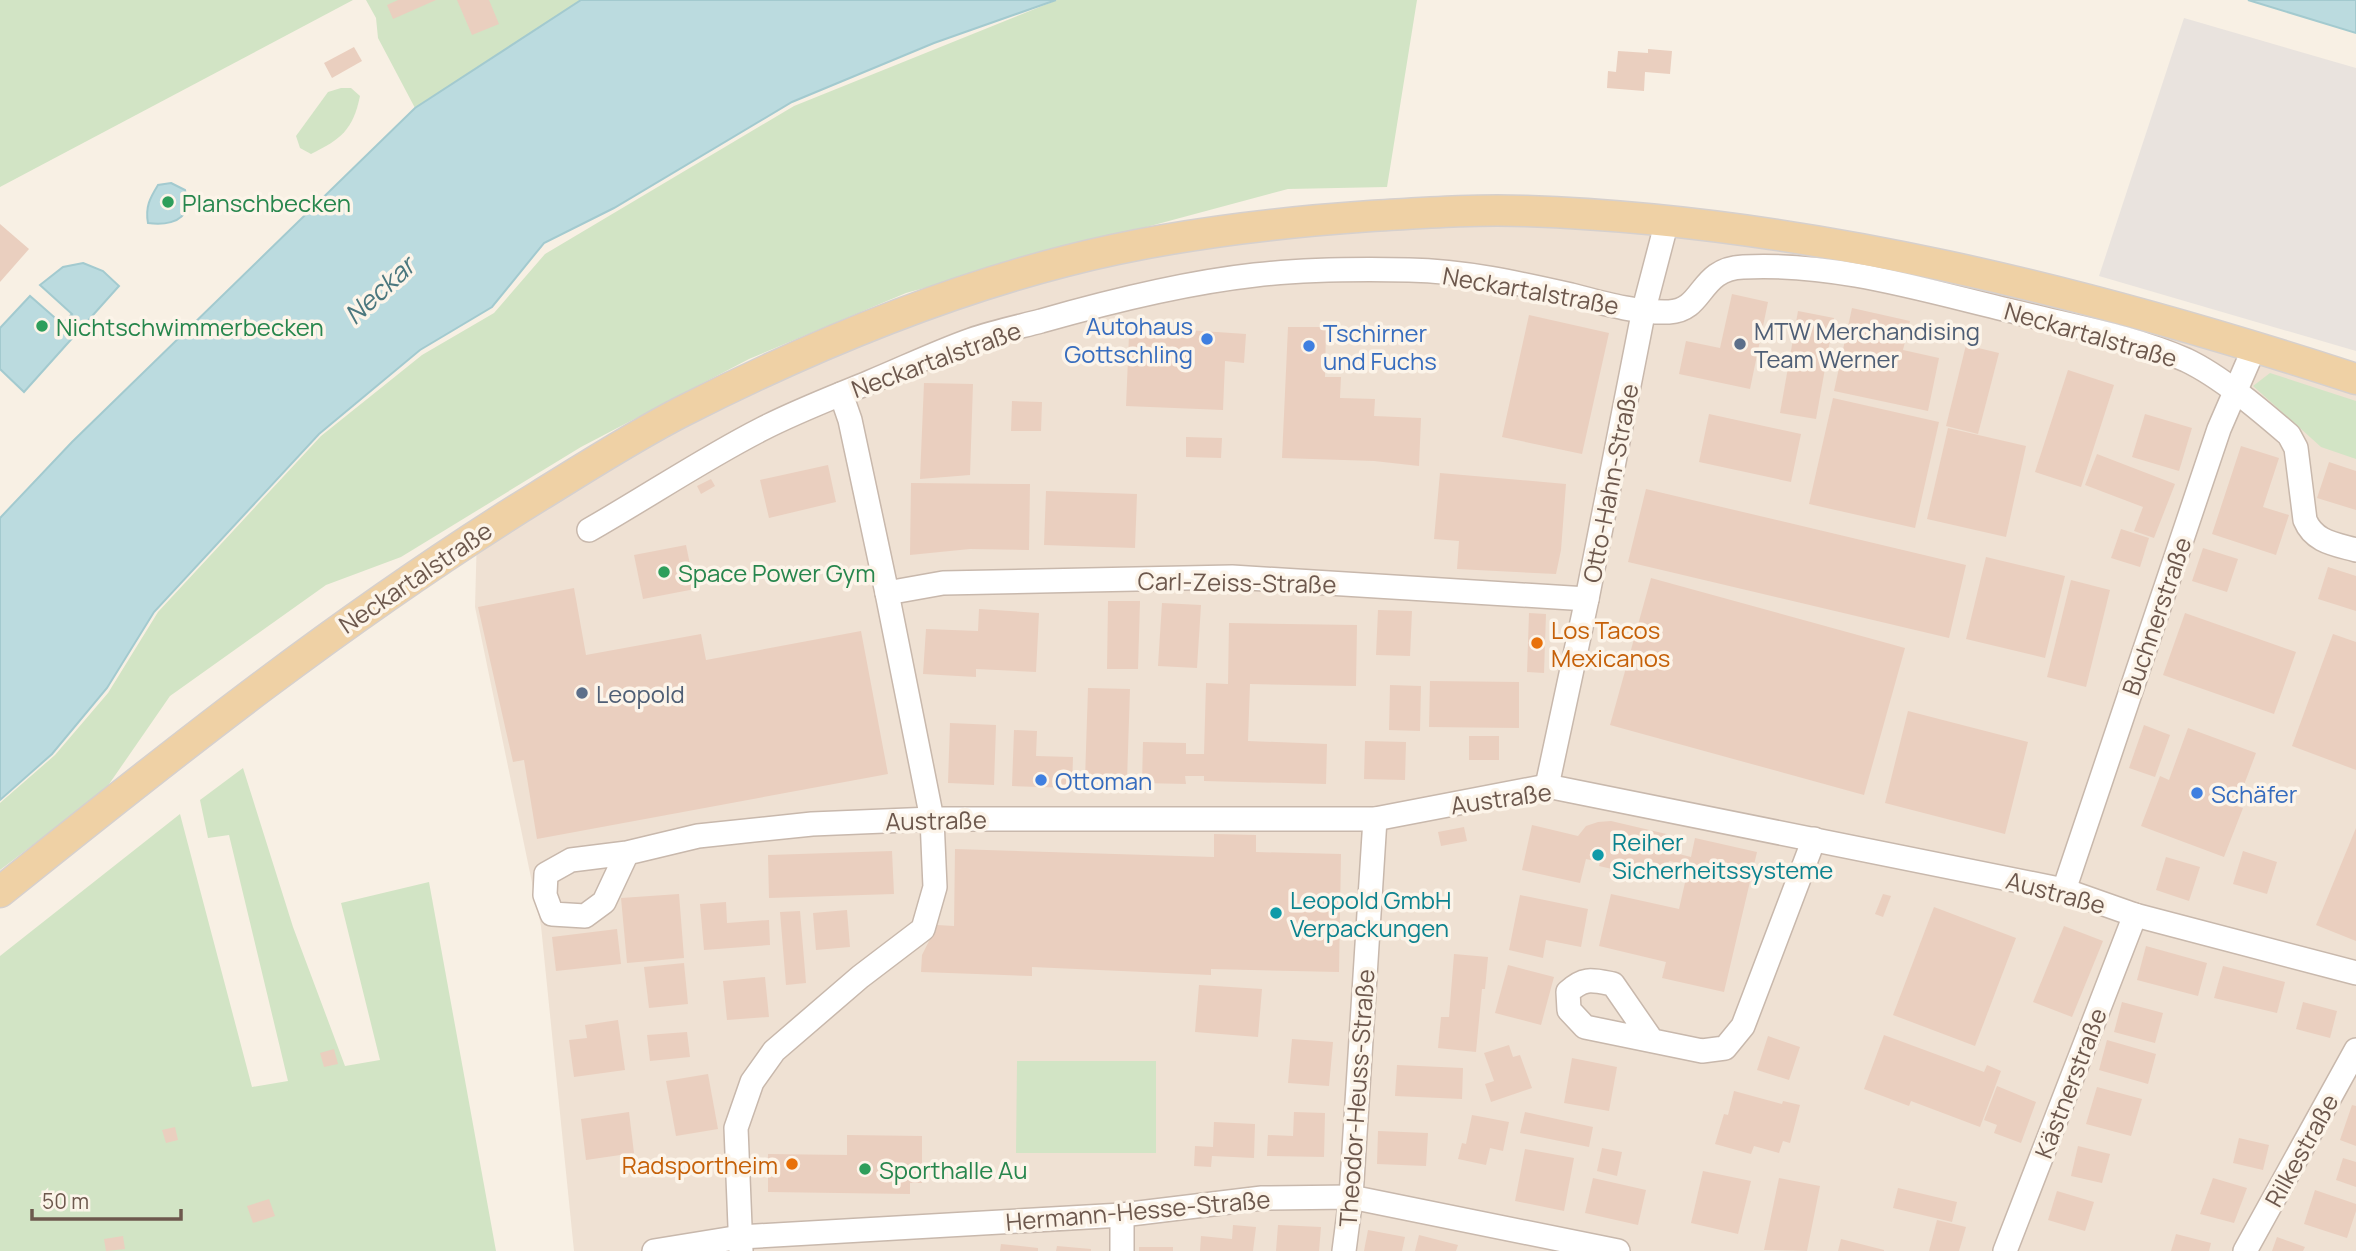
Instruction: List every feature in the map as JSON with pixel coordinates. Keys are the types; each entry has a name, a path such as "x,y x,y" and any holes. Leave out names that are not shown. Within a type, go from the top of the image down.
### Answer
{"main road":[{"name":"Neckartalstraße","path":"0,892 351,620 477,534 679,412 815,348 892,316 1065,261 1158,241 1276,223 1402,214 1522,211 1667,221 1808,240 1926,262 2067,295 2255,346 2356,379"}],"street":[{"name":"Otto-Hahn-Straße","path":"1547,786 1644,309 1667,221"},
{"name":"Neckartalstraße","path":"589,530 762,429 971,340 1082,309 1161,291 1255,275 1335,269 1417,270 1494,278 1618,307 1668,312 1679,310 1696,299 1711,278 1720,271 1738,267 1832,272 1915,288 2152,347 2202,368 2289,435 2296,448 2305,520 2309,530 2326,541 2356,550"},
{"name":"Buchnerstraße","path":"2063,890 2219,429 2255,346"},
{"path":"741,1244 736,1128 752,1082 774,1051 860,977 923,929 935,887 932,819 887,593 850,421 841,394"},
{"name":"Carl-Zeiss-Straße","path":"887,593 943,583 1232,577 1587,599"},
{"name":"Austraße","path":"627,853 698,836 812,824 932,819 1375,819 1547,786 2063,890 2134,915 2356,973"},
{"name":"Theodor-Heuss-Straße","path":"1344,1251 1351,1197 1375,819"},
{"path":"1651,1039 1702,1051 1724,1048 1742,1026 1814,839"},
{"name":"Kästnerstraße","path":"2005,1251 2134,915"},
{"name":"Rilkestraße","path":"2245,1251 2356,1050"},
{"name":"Hermann-Hesse-Straße","path":"654,1251 1122,1215 1262,1198 1351,1197 1616,1251"},
{"path":"1122,1215 1122,1251"}],"shaded area":[{"path":"2184,18 2356,68 2356,351 2099,276"},
{"path":"1402,214 1808,240 2356,379 2356,1251 574,1251 541,926 475,607 477,534 679,413 1065,261"}],"green space":[{"path":"0,0 353,0 0,187"},
{"path":"366,0 581,0 415,108 378,38 376,18"},
{"path":"1057,0 1417,0 1387,187 1288,189 1139,229 906,293 749,359 581,447 401,557 326,585 170,696 105,790 0,870 0,803 55,755 108,693 158,612 321,436 422,355 494,313 545,254 794,106"},
{"path":"351,88 360,96 349,125 338,138 311,154 300,148 296,136 328,92"},
{"path":"2270,373 2356,401 2356,459 2321,447 2253,386"},
{"path":"243,768 293,927 345,1066 380,1060 341,903 429,882 496,1251 0,1251 0,956 180,814 252,1087 288,1081 229,835 208,838 200,800"},
{"path":"1017,1061 1156,1061 1156,1153 1016,1153"}],"water":[{"name":"Neckar","path":"581,0 1056,0 934,43 792,102 614,208 544,243 492,307 420,350 319,434 154,612 107,688 52,754 0,800 0,518 72,442 415,108"},
{"path":"2248,0 2356,0 2356,33"},
{"name":"Planschbecken","path":"171,183 185,190 185,213 171,222 148,223 148,207 155,190 158,185"},
{"name":"Nichtschwimmerbecken","path":"83,263 103,271 119,286 24,392 0,369 0,328 30,296 62,324 72,314 40,285 63,267"}],"building":[{"path":"398,0 436,0 393,19 387,5"},
{"path":"457,0 489,0 499,24 472,35"},
{"path":"354,47 362,61 332,78 324,63"},
{"path":"1648,49 1672,51 1670,74 1645,72 1644,91 1607,88 1608,71 1616,72 1618,51 1648,53"},
{"path":"0,224 29,249 0,282"},
{"name":"MTW Merchandising Team Werner","path":"1732,294 1768,302 1750,389 1679,374 1686,341 1720,348"},
{"path":"1852,308 1910,321 1903,350 1939,358 1928,411 1834,391"},
{"path":"1798,311 1834,318 1816,419 1780,413"},
{"path":"1529,315 1609,333 1582,454 1502,437"},
{"path":"1288,327 1326,327 1325,377 1341,377 1340,398 1375,399 1374,416 1421,418 1419,466 1374,461 1282,458"},
{"path":"1187,330 1246,334 1244,363 1225,361 1223,410 1126,406 1129,335 1186,338"},
{"path":"1966,345 1999,353 1978,434 1946,426"},
{"path":"2068,370 2114,385 2081,487 2035,472"},
{"path":"924,383 973,384 970,475 920,479"},
{"path":"1833,398 1939,422 1915,528 1809,504"},
{"path":"1012,401 1042,402 1041,431 1011,431"},
{"path":"1709,414 1801,434 1791,482 1699,462"},
{"path":"2145,414 2192,428 2179,471 2132,457"},
{"path":"1948,428 2026,446 2006,537 1927,519"},
{"path":"1186,437 1222,438 1221,458 1186,457"},
{"path":"2241,446 2279,458 2263,507 2289,515 2276,555 2212,534"},
{"path":"2097,454 2175,484 2154,538 2134,531 2143,507 2085,485"},
{"path":"2329,462 2356,471 2356,510 2317,498"},
{"path":"828,465 836,502 769,518 760,480"},
{"path":"1440,473 1566,484 1561,550 1556,574 1457,569 1459,541 1434,539"},
{"path":"711,479 715,486 701,494 697,486"},
{"path":"911,483 1030,484 1029,550 970,549 910,555"},
{"path":"1646,489 1966,565 1949,638 1628,562"},
{"path":"1046,491 1137,494 1135,548 1044,545"},
{"path":"2121,529 2149,538 2140,567 2111,558"},
{"name":"Space Power Gym","path":"686,545 695,589 643,599 634,555"},
{"path":"2203,548 2238,559 2227,592 2192,581"},
{"path":"1986,557 2065,576 2045,658 1966,639"},
{"path":"2328,567 2356,576 2356,611 2318,599"},
{"path":"1651,578 1905,648 1864,795 1610,725"},
{"path":"2071,580 2110,590 2086,687 2047,677"},
{"path":"574,588 586,655 701,634 706,660 861,631 888,774 537,839 524,760 513,762 478,607"},
{"path":"1108,601 1140,601 1138,669 1107,669"},
{"path":"1162,603 1201,605 1197,668 1158,666"},
{"path":"979,609 1039,613 1036,672 976,669 976,677 923,674 926,629 978,631"},
{"path":"1378,610 1412,611 1410,656 1376,655"},
{"name":"Los Tacos Mexicanos","path":"1529,613 1546,614 1544,673 1527,672"},
{"path":"2185,613 2296,652 2274,714 2163,675"},
{"path":"1229,623 1357,625 1356,686 1250,684 1248,741 1327,744 1326,784 1204,781 1204,776 1185,776 1186,784 1142,783 1143,742 1186,743 1186,754 1204,754 1206,683 1228,684"},
{"path":"2333,634 2356,642 2356,770 2292,746"},
{"path":"1430,681 1519,682 1519,728 1429,727"},
{"path":"1390,685 1421,686 1420,731 1389,730"},
{"path":"1088,688 1130,689 1127,781 1085,780"},
{"path":"1908,711 2028,742 2005,834 1885,803"},
{"path":"950,723 996,725 994,785 948,783"},
{"path":"2144,725 2170,735 2155,777 2129,768"},
{"name":"Schäfer","path":"2188,728 2256,753 2236,806 2243,808 2224,857 2141,826 2160,776 2169,780"},
{"path":"1014,730 1037,731 1036,756 1073,757 1072,788 1012,786"},
{"path":"1469,736 1499,736 1499,760 1469,760"},
{"path":"1365,741 1406,742 1405,780 1364,779"},
{"path":"1611,821 1675,836 1671,852 1691,857 1695,838 1757,852 1724,992 1662,978 1666,962 1599,946 1611,894 1679,909 1689,865 1669,861 1664,881 1599,866 1600,862 1586,859 1580,883 1522,870 1532,825 1578,836 1586,826"},
{"path":"1464,827 1467,841 1441,846 1438,832"},
{"path":"2356,828 2356,941 2316,925"},
{"path":"1214,834 1256,835 1256,852 1341,854 1339,972 1211,969 1211,975 1032,967 1032,976 921,972 922,955 937,925 954,926 955,849 1214,857"},
{"path":"892,851 894,894 769,898 768,855"},
{"path":"2243,851 2277,862 2267,894 2233,884"},
{"path":"2166,857 2200,867 2189,901 2156,890"},
{"path":"679,894 684,958 627,963 621,898"},
{"path":"1883,894 1891,896 1883,917 1875,914"},
{"path":"1520,895 1588,909 1581,947 1546,940 1543,958 1509,950"},
{"path":"726,902 727,923 769,920 770,945 704,950 700,904"},
{"path":"1934,907 2016,938 1975,1046 1893,1015"},
{"path":"847,910 850,947 816,950 813,913"},
{"path":"800,911 806,983 786,985 780,912"},
{"path":"2064,926 2103,941 2072,1017 2033,1002"},
{"path":"617,929 621,964 556,971 552,937"},
{"path":"2146,946 2207,963 2198,996 2137,980"},
{"path":"1454,954 1488,957 1476,1052 1438,1048 1441,1017 1449,1017"},
{"path":"684,963 688,1004 649,1008 644,967"},
{"path":"1508,965 1554,977 1541,1025 1495,1013"},
{"path":"2223,966 2285,982 2277,1013 2214,998"},
{"path":"765,977 769,1017 727,1020 723,981"},
{"path":"1199,985 1262,989 1258,1037 1195,1032"},
{"path":"2122,1002 2163,1013 2155,1043 2114,1032"},
{"path":"2303,1002 2337,1011 2330,1038 2296,1029"},
{"path":"618,1020 625,1070 574,1077 569,1040 587,1038 585,1025"},
{"path":"687,1032 690,1057 650,1061 647,1035"},
{"path":"1884,1035 1984,1072 1987,1065 2001,1071 1980,1127 1911,1101 1909,1106 1864,1089"},
{"path":"1768,1036 1800,1047 1789,1080 1757,1070"},
{"path":"1292,1039 1333,1042 1329,1086 1288,1083"},
{"path":"2107,1040 2156,1054 2148,1084 2099,1070"},
{"path":"1509,1045 1513,1057 1520,1055 1532,1088 1491,1102 1485,1084 1494,1081 1484,1053"},
{"path":"334,1049 338,1064 324,1067 320,1053"},
{"path":"1572,1058 1617,1067 1609,1111 1564,1103"},
{"path":"1397,1065 1463,1068 1462,1099 1395,1096"},
{"path":"708,1074 718,1129 676,1136 666,1081"},
{"path":"1997,1086 2036,1102 2021,1143 1994,1133 1997,1125 1984,1120"},
{"path":"2097,1087 2142,1099 2131,1136 2086,1124"},
{"path":"1734,1091 1782,1104 1783,1101 1800,1105 1790,1143 1783,1141 1779,1153 1754,1146 1751,1154 1715,1144 1724,1114 1728,1115"},
{"path":"2352,1105 2356,1106 2356,1146 2340,1140"},
{"path":"629,1112 634,1153 586,1160 581,1119"},
{"path":"1294,1112 1325,1113 1324,1157 1267,1156 1268,1135 1293,1136"},
{"path":"1525,1112 1593,1127 1589,1147 1520,1133"},
{"path":"1472,1115 1509,1122 1503,1151 1490,1148 1486,1165 1458,1159 1462,1143 1466,1144"},
{"path":"1214,1122 1255,1124 1254,1158 1212,1156 1211,1167 1194,1166 1195,1146 1213,1147"},
{"path":"175,1127 178,1140 166,1143 162,1130"},
{"path":"1378,1131 1428,1133 1426,1166 1377,1164"},
{"name":"Sporthalle Au","path":"847,1135 922,1136 922,1183 910,1183 910,1194 768,1192 768,1154 847,1155"},
{"path":"2239,1138 2269,1145 2263,1170 2233,1163"},
{"path":"2078,1146 2110,1154 2102,1183 2071,1176"},
{"path":"1602,1148 1622,1152 1617,1176 1597,1171"},
{"path":"1525,1149 1574,1158 1564,1211 1515,1201"},
{"path":"2343,1158 2356,1162 2356,1187 2336,1180"},
{"path":"1703,1171 1751,1181 1738,1234 1691,1223"},
{"path":"1593,1178 1646,1190 1638,1225 1585,1213"},
{"path":"1779,1178 1820,1186 1807,1251 1764,1250"},
{"path":"2213,1178 2247,1188 2234,1223 2200,1214"},
{"path":"1898,1188 1957,1202 1952,1222 1893,1208"},
{"path":"2315,1190 2356,1204 2347,1238 2304,1224"},
{"path":"2057,1191 2094,1202 2085,1231 2048,1220"},
{"path":"269,1199 275,1216 253,1223 247,1206"},
{"path":"1937,1220 1966,1227 1959,1251 1929,1251"},
{"path":"1233,1225 1256,1227 1253,1251 1200,1251 1201,1236 1232,1239"},
{"path":"1278,1225 1321,1227 1319,1251 1276,1251"},
{"path":"1368,1230 1405,1237 1402,1251 1364,1251"},
{"path":"2176,1234 2211,1243 2209,1251 2171,1251"},
{"path":"1419,1235 1458,1245 1456,1251 1415,1251"},
{"path":"123,1236 125,1249 106,1251 104,1239"},
{"path":"2277,1237 2305,1247 2303,1251 2272,1251"},
{"path":"1841,1239 1884,1250 1884,1251 1838,1251"},
{"path":"1001,1244 1038,1248 1038,1251 1000,1251"},
{"path":"1057,1246 1091,1249 1091,1251 1056,1251"},
{"path":"1139,1247 1173,1247 1173,1251 1139,1251"}],"place":[{"name":"Planschbecken","path":"168,202"},
{"name":"Nichtschwimmerbecken","path":"42,326"},
{"name":"Autohaus Gottschling","path":"1207,339"},
{"name":"MTW Merchandising Team Werner","path":"1740,344"},
{"name":"Tschirner und Fuchs","path":"1309,346"},
{"name":"Space Power Gym","path":"664,572"},
{"name":"Los Tacos Mexicanos","path":"1537,643"},
{"name":"Leopold","path":"582,693"},
{"name":"Ottoman","path":"1041,780"},
{"name":"Schäfer","path":"2197,793"},
{"name":"Reiher Sicherheitssysteme","path":"1598,855"},
{"name":"Leopold GmbH Verpackungen","path":"1276,913"},
{"name":"Radsportheim","path":"792,1164"},
{"name":"Sporthalle Au","path":"865,1169"}]}
